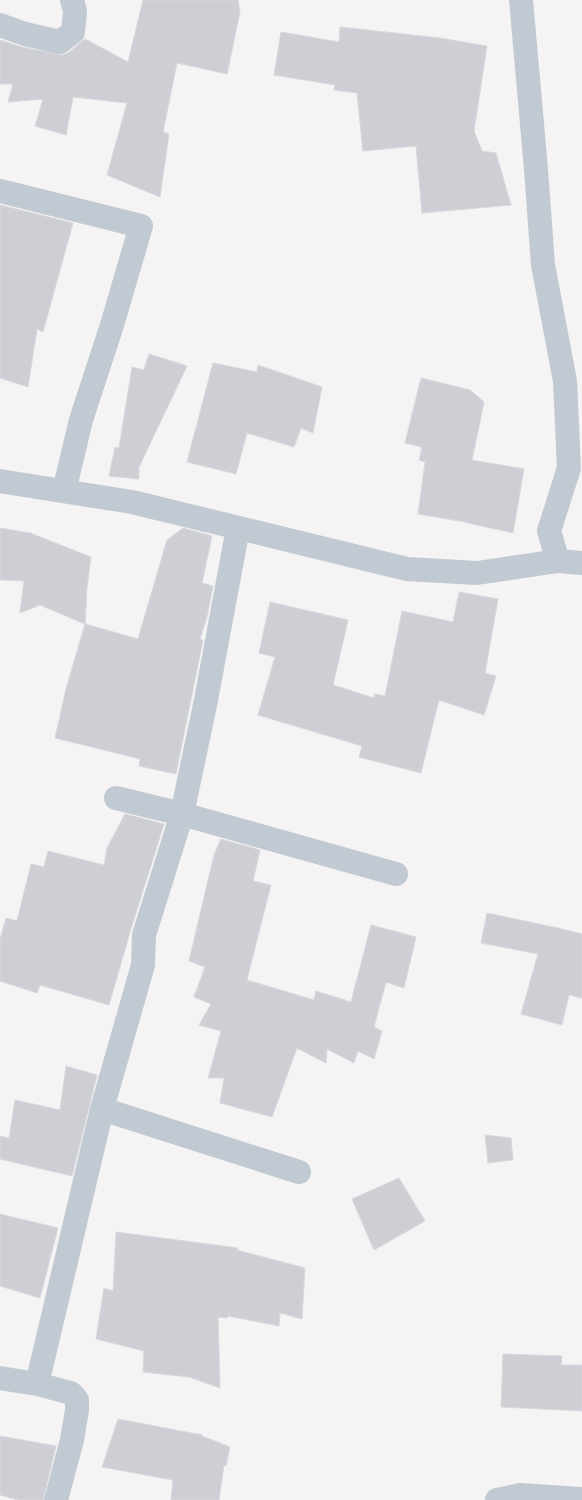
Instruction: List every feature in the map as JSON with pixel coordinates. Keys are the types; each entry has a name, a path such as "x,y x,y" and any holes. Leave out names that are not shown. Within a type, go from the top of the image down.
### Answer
{"street":[{"path":"0,25 25,34 60,42 73,32 75,11 72,0"},
{"path":"521,0 543,265 565,381 569,468 549,531 558,561"},
{"path":"0,191 141,226 112,325 81,420 64,491"},
{"path":"0,481 132,502 407,569 477,573 558,561 582,563"},
{"path":"36,1384 102,1109 143,965 144,935 182,814 206,700 238,528"},
{"path":"116,798 182,814 396,874"},
{"path":"102,1109 299,1172"},
{"path":"0,1378 36,1384 71,1393 77,1400 72,1440 56,1500"},
{"path":"497,1500 520,1495 582,1499"}],"building":[{"path":"143,0 238,0 240,12 227,74 177,63 163,132 169,134 160,197 107,175 127,103 73,97 66,135 35,126 43,99 8,102 13,84 0,84 0,40 22,47 63,55 85,39 128,62"},
{"path":"340,27 440,38 487,46 474,131 482,151 496,153 511,205 422,213 416,146 363,151 357,93 334,90 335,85 274,75 281,32 339,42"},
{"path":"0,205 73,223 43,332 37,329 28,387 0,378"},
{"path":"149,354 187,366 139,467 139,479 109,476 115,447 119,448 132,367 144,370"},
{"path":"213,363 257,372 258,365 322,387 313,433 301,428 294,447 247,433 236,474 187,462"},
{"path":"421,378 470,390 484,402 472,460 524,469 513,533 418,514 425,462 419,460 422,447 405,443"},
{"path":"0,528 30,533 91,557 85,624 40,605 20,613 24,581 0,580"},
{"path":"183,528 212,536 202,583 213,586 207,617 200,639 203,640 176,774 139,766 140,759 55,738 66,689 85,624 138,639 167,540"},
{"path":"459,592 498,599 485,673 496,676 484,715 439,700 421,773 359,757 362,746 258,715 275,657 259,653 270,602 348,620 333,685 374,698 375,694 385,696 402,611 453,622"},
{"path":"125,814 164,824 109,1005 40,985 37,993 0,981 0,939 6,918 17,921 31,864 44,867 48,851 104,865 107,848"},
{"path":"221,839 260,850 253,881 271,885 247,980 314,1000 316,991 351,1002 371,925 416,937 404,988 386,982 374,1027 382,1031 374,1059 358,1051 354,1063 327,1049 326,1063 297,1048 272,1117 220,1103 224,1078 208,1078 221,1031 199,1025 211,1004 194,997 205,967 189,961 214,855"},
{"path":"487,913 582,934 582,998 569,995 562,1025 521,1014 538,954 481,943"},
{"path":"66,1066 97,1075 72,1176 0,1159 0,1136 9,1138 15,1100 60,1110"},
{"path":"485,1135 511,1138 513,1160 488,1163"},
{"path":"399,1178 425,1221 374,1250 352,1199"},
{"path":"0,1214 58,1228 40,1298 0,1286"},
{"path":"116,1232 238,1248 237,1250 305,1268 302,1319 280,1313 279,1326 228,1316 227,1318 218,1317 220,1388 189,1377 143,1372 144,1351 96,1339 104,1288 113,1291"},
{"path":"503,1354 562,1356 561,1365 582,1365 582,1411 501,1407"},
{"path":"118,1419 202,1435 230,1447 226,1466 224,1465 219,1500 171,1500 173,1480 102,1467"},
{"path":"0,1436 56,1446 43,1500 18,1500 0,1495"}]}
